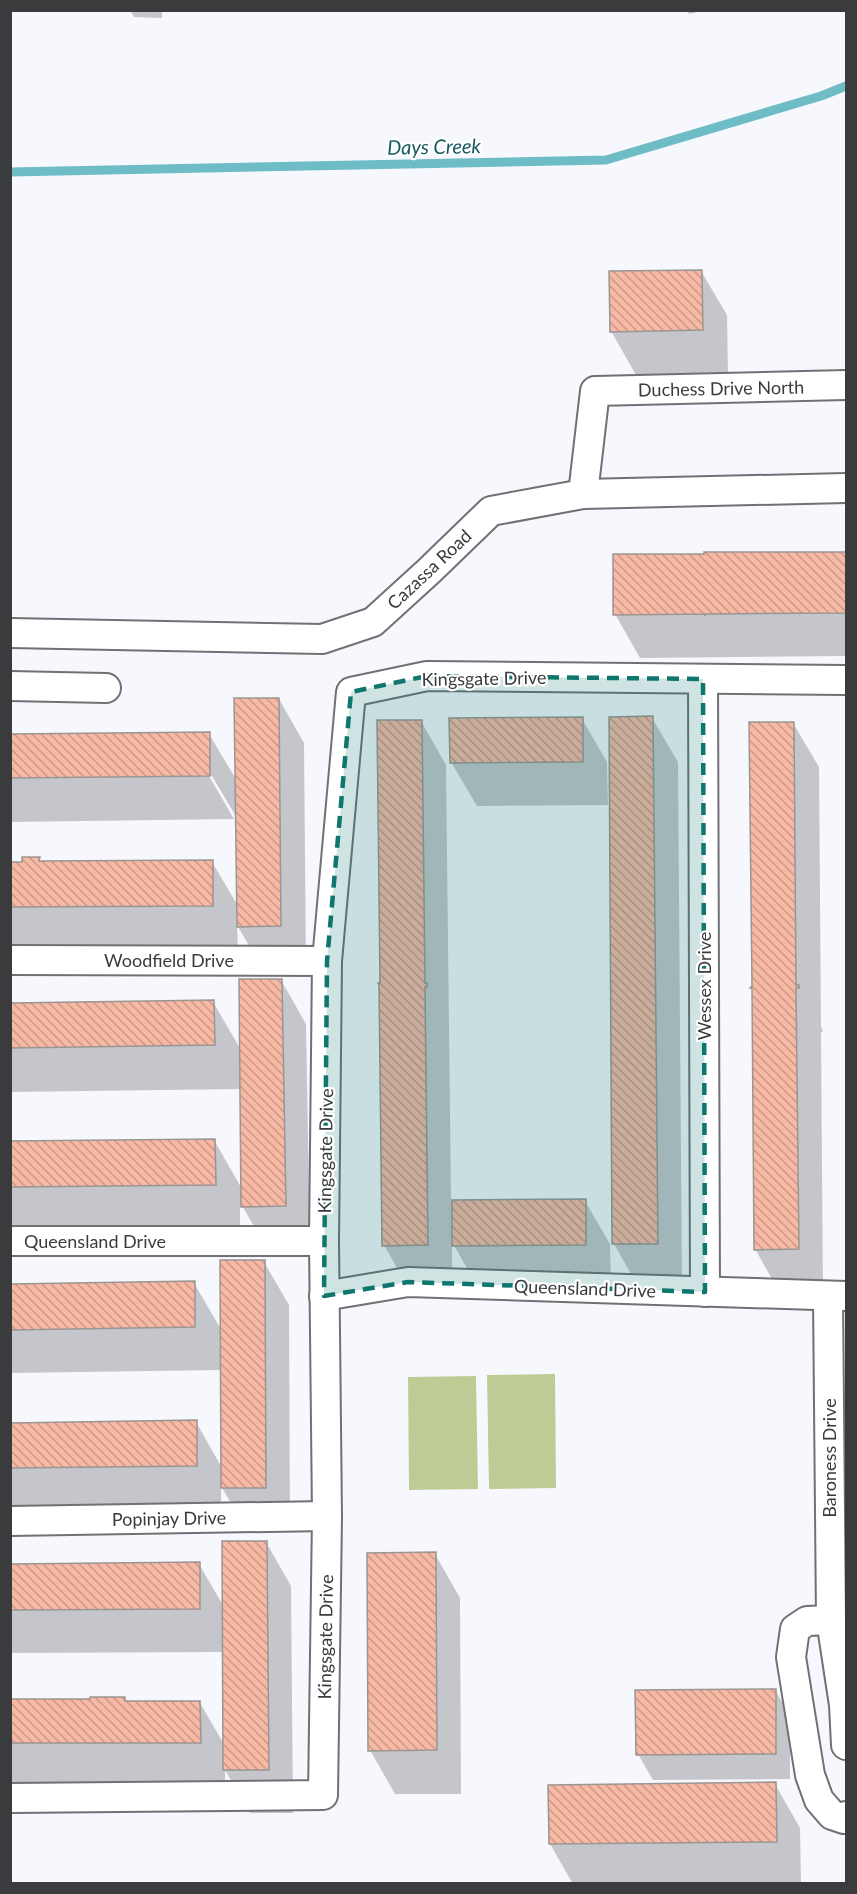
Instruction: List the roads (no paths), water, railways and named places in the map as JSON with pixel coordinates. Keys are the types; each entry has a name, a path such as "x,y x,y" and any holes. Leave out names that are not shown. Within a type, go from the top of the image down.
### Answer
{"street":[{"name":"Duchess Drive North","path":"582,494 595,391 846,385"},
{"name":"Cazassa Road","path":"10,633 322,639 373,622 491,511 582,494 846,488"},
{"name":"Kingsgate Drive","path":"10,1798 323,1795 327,1516 324,1241 327,961 351,692 427,676 846,680"},
{"name":"Wessex Drive","path":"703,680 705,1292"},
{"path":"10,686 105,688"},
{"name":"Woodfield Drive","path":"10,960 327,961"},
{"name":"Queensland Drive","path":"10,1241 324,1241"},
{"name":"Queensland Drive","path":"324,1296 408,1282 837,1296"},
{"name":"Baroness Drive","path":"837,1296 831,1620 844,1706 846,1745"},
{"name":"Popinjay Drive","path":"10,1521 327,1516"},
{"path":"831,1620 807,1622 795,1629 791,1657 810,1775 819,1800 832,1815 844,1819 846,1816"}],"waterway":[{"name":"Days Creek","path":"10,172 606,160 821,96 846,86"}]}
